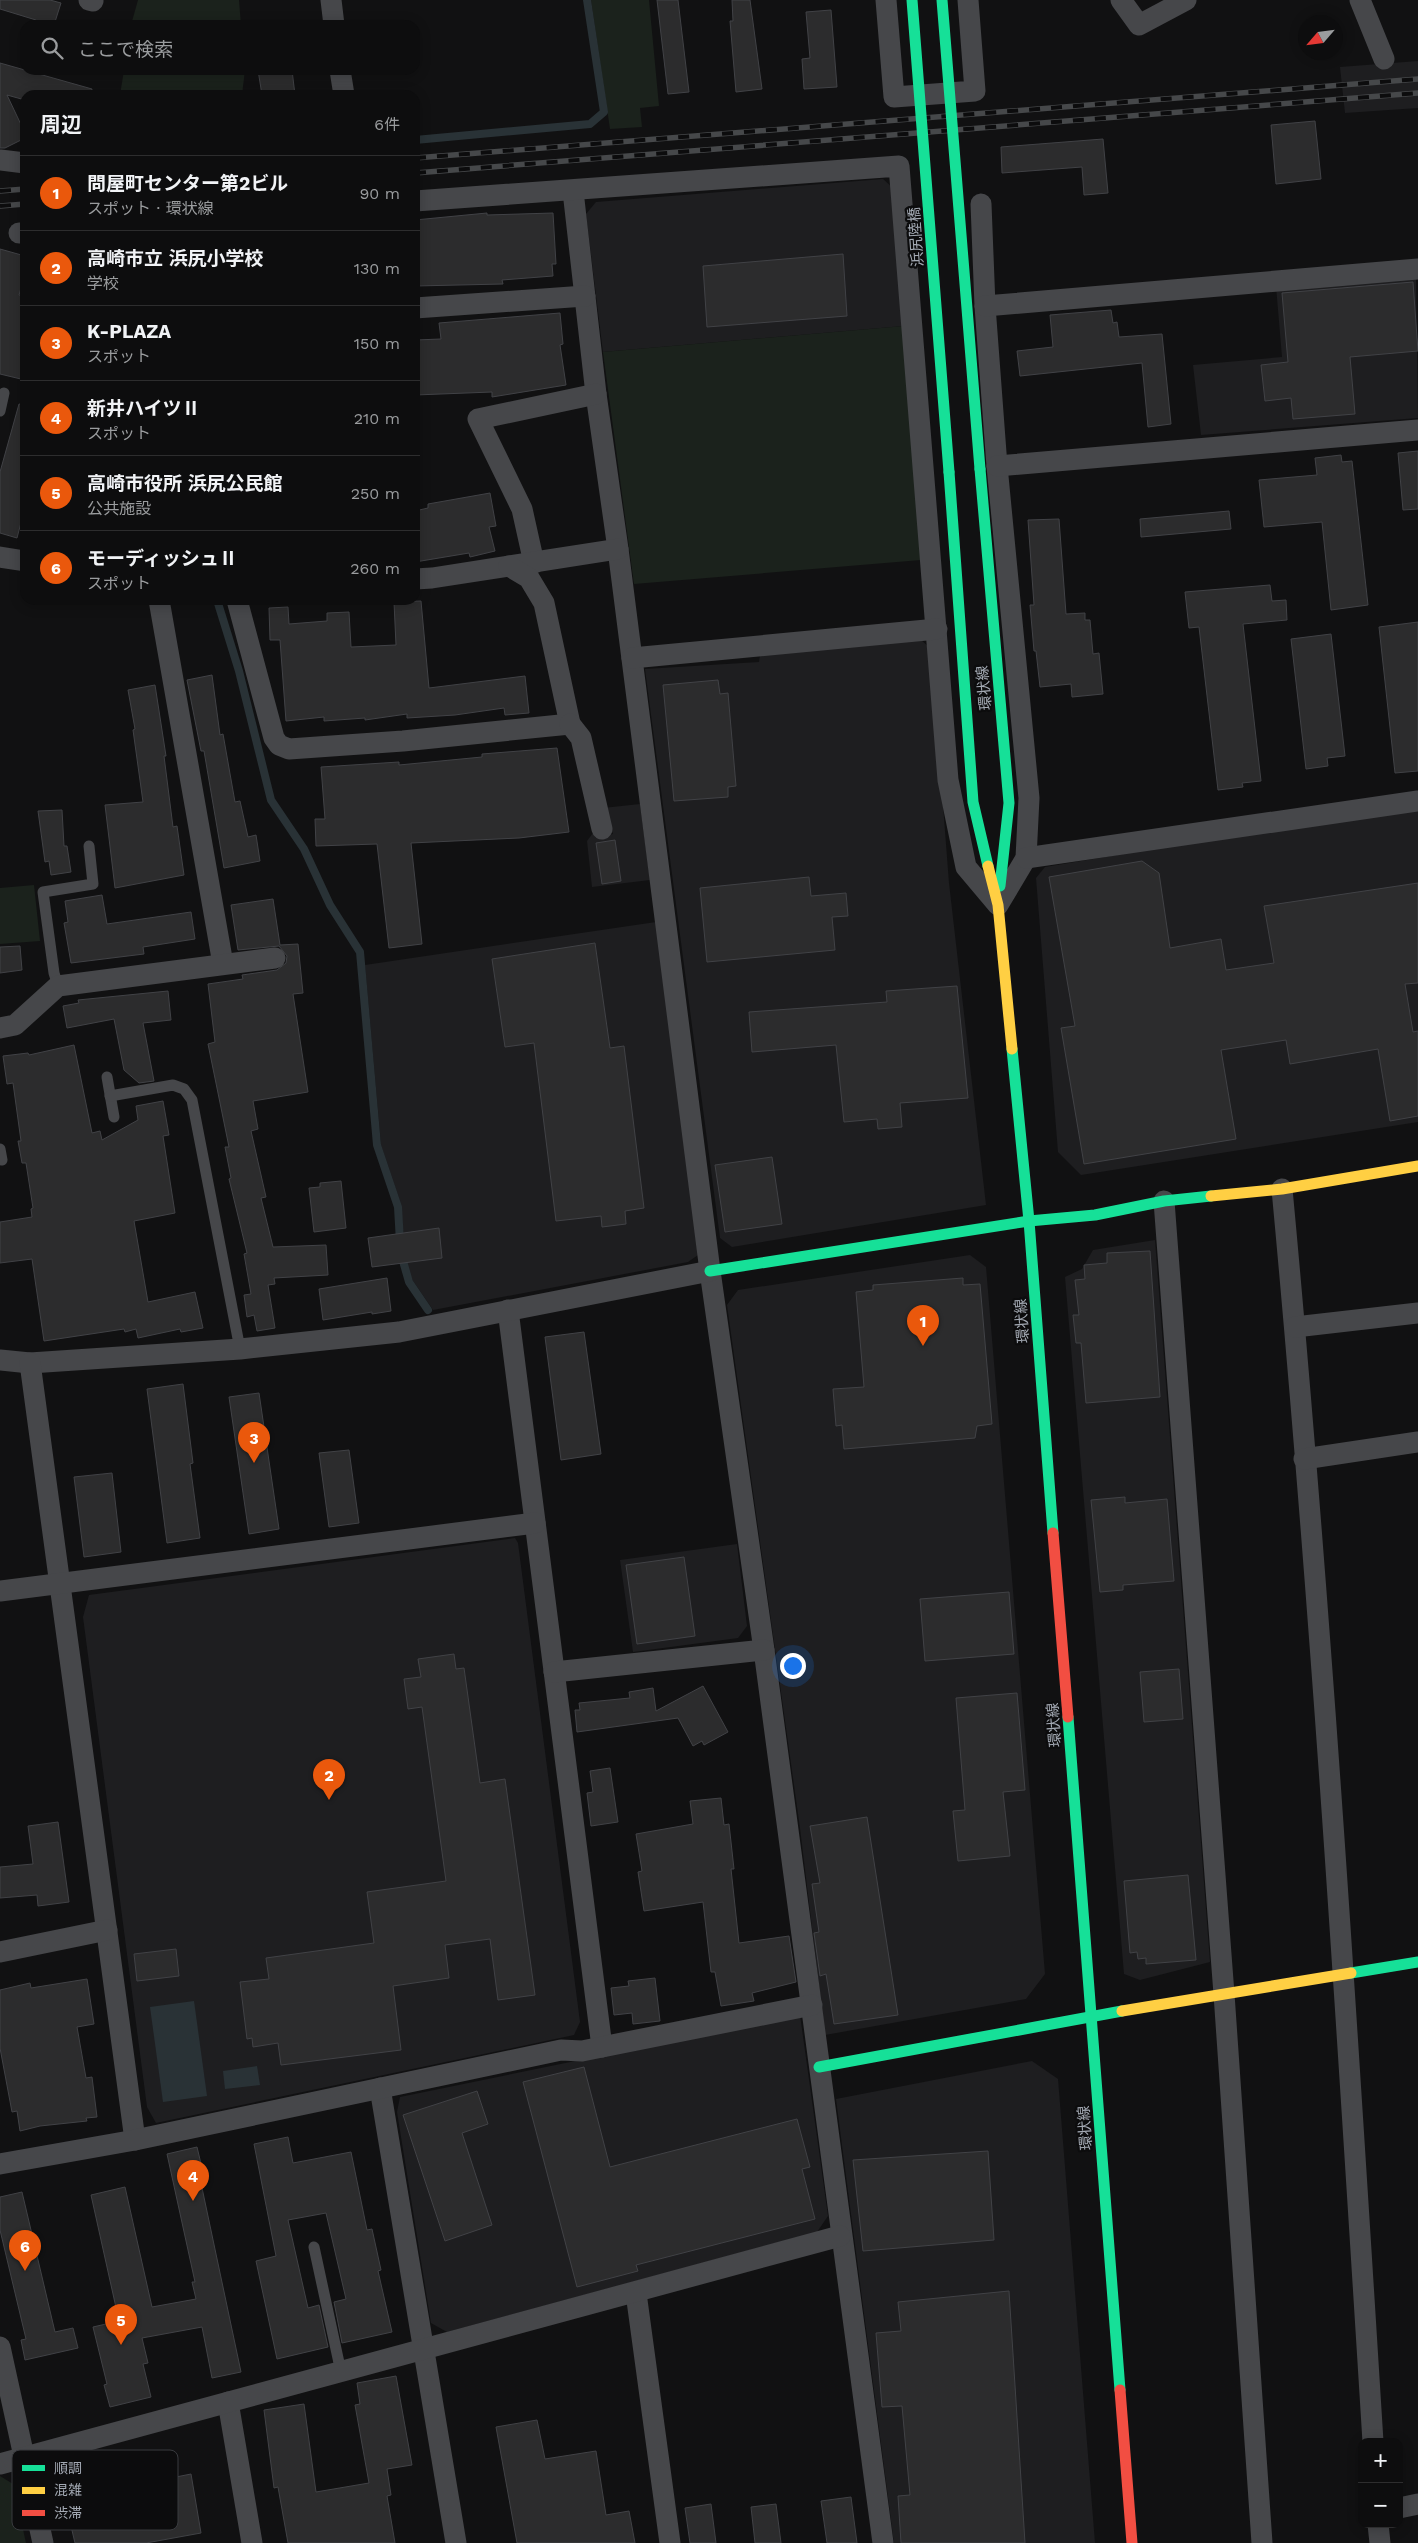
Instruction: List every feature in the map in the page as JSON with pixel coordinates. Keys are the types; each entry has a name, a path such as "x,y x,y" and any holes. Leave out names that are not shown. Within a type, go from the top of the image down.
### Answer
{"street":[{"path":"331,0 333,20"},
{"path":"886,0 894,97 975,91 968,0"},
{"name":"浜尻陸橋","path":"912,0 949,472"},
{"path":"420,200 573,191 899,166 948,780 966,867 998,904 1026,858 1029,798 989,468 942,0"},
{"path":"1122,0 1139,25 1186,0"},
{"path":"1360,0 1384,59"},
{"path":"341,75 343,90"},
{"path":"0,160 20,162"},
{"path":"573,191 596,394 618,549 710,1271 764,1650 812,2005 840,2236 883,2543"},
{"path":"981,204 989,468"},
{"path":"985,306 1418,270"},
{"path":"420,308 585,296"},
{"path":"534,563 522,509 478,419 596,394"},
{"path":"989,468 1418,430"},
{"name":"環状線","path":"989,468 1009,803 998,904"},
{"name":"環状線","path":"949,472 974,802 998,904 1029,1221 1132,2543"},
{"path":"420,578 534,563 618,549"},
{"path":"0,557 20,560"},
{"path":"509,566 529,578 544,603 570,724 581,738 602,829"},
{"path":"161,605 224,964"},
{"path":"239,605 274,738 279,745 289,749 402,741 570,724"},
{"path":"632,658 937,629"},
{"path":"1026,858 1418,801"},
{"path":"0,1028 15,1025 58,986 275,958"},
{"path":"0,1360 30,1363 240,1349 399,1332 710,1271 1029,1221 1095,1215 1164,1201 1282,1188 1418,1166"},
{"path":"1282,1188 1295,1328 1344,1976 1373,2438"},
{"path":"1164,1201 1224,1994 1262,2543"},
{"path":"508,1310 602,2047"},
{"path":"1295,1328 1418,1313"},
{"path":"30,1363 136,2140"},
{"path":"1304,1459 1418,1442"},
{"path":"0,1592 535,1523"},
{"path":"554,1672 764,1650"},
{"path":"0,1952 107,1930"},
{"path":"819,2068 1092,2016 1344,1976 1418,1962"},
{"path":"0,2164 136,2140 561,2050 582,2051 812,2005"},
{"path":"380,2088 456,2543"},
{"path":"54,2450 840,2236"},
{"path":"636,2293 670,2543"},
{"path":"0,2348 23,2450"},
{"path":"228,2402 252,2543"},
{"path":"1403,2507 1418,2504"},
{"path":"1378,2528 1380,2543"},
{"path":"40,2530 43,2543"}],"lane":[{"path":"0,411 4,393"},
{"path":"58,986 54,973 43,892 93,884 89,846"},
{"path":"107,1076 114,1117"},
{"path":"110,1096 172,1085 184,1089 192,1100 240,1349"},
{"path":"314,2247 341,2372"}],"shaded area":[{"path":"138,0 239,0 241,20 132,20"},
{"path":"591,0 649,0 659,106 640,108 642,127 610,129"},
{"path":"1418,61 1418,108 1345,113 1340,67"},
{"path":"123,75 244,75 243,90 121,90"},
{"path":"883,179 893,188 904,326 603,352 586,214 596,202"},
{"path":"1416,275 1418,418 1201,435 1193,365 1282,357 1276,286"},
{"path":"904,326 921,560 634,584 603,352"},
{"path":"921,640 931,649 949,883 986,1205 732,1247 720,1238 645,669 759,662 760,655"},
{"path":"640,804 650,880 592,887 587,841 593,833 596,838 613,834 603,808"},
{"path":"1418,805 1418,1122 1081,1175 1058,1152 1036,878 1045,867"},
{"path":"34,885 40,941 0,944 0,888"},
{"path":"656,922 698,1255 688,1262 433,1310 411,1278 405,1256 401,1204 381,1145 365,965"},
{"path":"1155,1240 1210,1962 1140,1980 1124,1974 1065,1277 1082,1269 1093,1250"},
{"path":"970,1255 986,1267 1045,1974 1026,1999 825,2035 800,1828 727,1305 738,1290"},
{"path":"515,1538 518,1543 580,2022 574,2035 156,2123 147,2107 83,1617 89,1595"},
{"path":"737,1544 747,1626 738,1638 633,1652 620,1560"},
{"path":"194,2001 207,2096 163,2102 150,2007"},
{"path":"800,2015 828,2216 817,2232 447,2332 431,2323 397,2112 400,2097"},
{"path":"1032,2061 1058,2079 1095,2543 894,2543 836,2099"},
{"path":"257,2066 260,2085 225,2089 223,2071"},
{"path":"0,2476 12,2483 12,2530 23,2530 26,2543 0,2543"}],"building":[{"path":"0,0 50,0 61,3 56,20 36,20 0,9"},
{"path":"657,0 678,0 689,92 668,94"},
{"path":"732,0 750,0 762,89 736,92 730,21 733,21"},
{"path":"831,10 837,87 804,89 802,59 810,58 806,12"},
{"path":"0,63 20,69 20,75 42,75 92,89 20,90 20,99 7,95 20,122 20,140 5,148 0,148"},
{"path":"259,75 293,75 294,90 261,90"},
{"path":"1315,121 1321,179 1276,184 1271,125"},
{"path":"1103,139 1108,193 1084,195 1082,167 1002,173 1001,147"},
{"path":"487,213 487,215 553,213 556,264 552,264 553,276 502,280 503,284 420,286 420,220"},
{"path":"0,249 20,255 20,379 0,374"},
{"path":"843,254 847,316 707,327 703,266"},
{"path":"1413,282 1418,351 1350,357 1355,414 1293,419 1291,398 1265,401 1261,365 1288,362 1282,293"},
{"path":"1111,310 1113,323 1117,322 1119,337 1162,334 1171,424 1148,427 1142,363 1020,376 1017,351 1053,347 1050,315"},
{"path":"560,313 563,344 560,345 566,385 492,397 492,392 420,395 420,340 441,339 439,323"},
{"path":"20,404 20,526 17,538 0,533 0,472"},
{"path":"1418,451 1418,509 1403,510 1398,453"},
{"path":"1341,455 1342,462 1352,461 1368,605 1331,610 1322,522 1264,527 1259,480 1317,475 1315,458"},
{"path":"490,493 496,526 489,527 495,551 470,557 469,553 420,561 420,510 428,508 428,504"},
{"path":"1229,511 1231,529 1141,537 1140,519"},
{"path":"1059,519 1066,614 1085,613 1085,620 1090,620 1093,654 1099,653 1103,694 1072,697 1071,684 1040,687 1036,651 1034,651 1030,605 1034,605 1028,520"},
{"path":"1270,585 1272,601 1286,600 1287,620 1243,624 1261,781 1242,783 1243,787 1218,790 1199,627 1189,628 1185,592"},
{"path":"420,601 429,688 525,676 529,713 505,715 504,708 455,715 407,718 407,714 365,720 365,718 324,721 324,717 286,721 280,640 270,640 269,608 288,607 289,624 327,621 327,613 349,612 351,647 396,645 394,605 420,605"},
{"path":"1418,622 1418,771 1395,773 1379,627"},
{"path":"1331,634 1345,756 1327,758 1328,766 1306,769 1291,639"},
{"path":"212,675 220,735 223,734 235,802 240,801 248,837 256,835 260,861 224,868 204,751 201,751 187,680"},
{"path":"718,680 720,694 728,693 736,786 728,787 728,797 674,801 663,685"},
{"path":"155,685 166,756 164,756 173,827 177,826 184,875 115,888 105,805 143,802 133,730 135,729 128,690"},
{"path":"557,748 569,832 519,838 411,843 422,944 389,948 377,844 316,846 315,819 325,819 321,767 399,762 399,765 482,757 482,754"},
{"path":"62,810 64,846 67,846 71,872 51,875 49,861 45,862 38,811"},
{"path":"615,840 621,881 602,884 596,843"},
{"path":"1142,861 1159,873 1170,948 1221,939 1226,970 1274,963 1264,906 1418,883 1418,983 1405,984 1413,1032 1418,1031 1418,1116 1390,1121 1378,1049 1290,1064 1286,1040 1221,1050 1236,1139 1084,1164 1061,1028 1075,1026 1049,877"},
{"path":"809,877 811,896 846,893 848,916 832,917 835,950 707,962 700,888"},
{"path":"102,895 107,924 191,912 195,939 143,947 144,954 71,963 64,923 68,922 65,901"},
{"path":"273,899 280,945 298,944 303,993 293,994 308,1092 253,1101 258,1129 251,1131 266,1197 261,1198 273,1247 326,1245 328,1275 274,1278 275,1284 268,1285 275,1328 257,1331 254,1315 247,1317 244,1295 251,1294 244,1254 247,1253 229,1179 231,1178 225,1147 229,1147 208,1044 215,1042 208,984 243,979 242,975 277,970 286,963 287,956 279,946 238,950 231,905"},
{"path":"595,943 610,1048 624,1046 644,1208 625,1211 626,1224 602,1227 601,1216 556,1221 534,1043 505,1047 492,959"},
{"path":"20,946 22,970 0,973 0,947"},
{"path":"957,986 968,1098 900,1103 902,1127 878,1129 877,1119 844,1122 836,1045 752,1052 749,1012 887,1002 886,991"},
{"path":"168,991 171,1020 143,1023 154,1081 139,1083 124,1070 114,1019 67,1028 63,1006 79,1003 78,1000"},
{"path":"74,1045 92,1133 100,1131 102,1140 138,1120 136,1106 163,1101 169,1135 163,1136 175,1213 134,1221 148,1302 195,1292 203,1328 181,1332 180,1329 138,1338 136,1329 125,1332 124,1329 44,1341 32,1259 0,1263 0,1222 32,1217 31,1209 33,1208 26,1163 22,1163 18,1141 21,1141 13,1083 7,1084 3,1056 28,1053 29,1055"},
{"path":"772,1157 782,1224 725,1232 715,1165"},
{"path":"341,1181 346,1228 314,1232 309,1188 320,1187 320,1183"},
{"path":"439,1228 442,1258 372,1267 368,1238"},
{"path":"1150,1251 1160,1397 1086,1403 1081,1343 1076,1343 1073,1315 1079,1315 1075,1280 1085,1279 1084,1265 1107,1263 1107,1253"},
{"path":"387,1278 391,1311 372,1314 372,1312 323,1320 319,1289"},
{"path":"963,1278 963,1285 980,1284 992,1424 977,1426 975,1438 844,1449 842,1425 836,1426 833,1389 864,1387 856,1292 873,1290 873,1285"},
{"path":"584,1332 601,1454 561,1460 545,1337"},
{"path":"183,1384 193,1463 190,1464 200,1538 167,1543 147,1389"},
{"path":"259,1393 279,1529 249,1534 229,1397"},
{"path":"349,1450 359,1523 329,1527 319,1453"},
{"path":"112,1473 121,1552 84,1557 74,1477"},
{"path":"1125,1497 1125,1503 1167,1499 1174,1581 1123,1585 1123,1590 1100,1592 1091,1500"},
{"path":"684,1557 695,1636 637,1644 626,1565"},
{"path":"1009,1592 1014,1654 925,1661 920,1599"},
{"path":"454,1654 456,1669 464,1668 480,1783 505,1779 535,1995 498,2000 490,1939 445,1945 449,1978 393,1986 401,2050 281,2065 278,2043 253,2047 252,2038 247,2039 240,1982 269,1979 266,1958 374,1943 367,1892 446,1881 422,1707 408,1709 404,1679 421,1677 418,1659"},
{"path":"1179,1669 1183,1719 1144,1722 1140,1672"},
{"path":"703,1686 728,1732 704,1745 702,1741 693,1746 678,1718 577,1732 575,1710 580,1710 579,1703 630,1698 629,1692 653,1688 656,1711"},
{"path":"1017,1693 1025,1790 1003,1792 1010,1856 958,1861 953,1811 965,1810 956,1698"},
{"path":"610,1768 618,1822 591,1826 587,1793 593,1792 590,1771"},
{"path":"721,1798 724,1825 729,1824 734,1869 731,1869 739,1943 789,1936 796,1982 752,1993 754,2001 721,2006 715,1972 711,1972 703,1902 644,1911 638,1872 642,1871 636,1834 693,1824 690,1801"},
{"path":"867,1817 898,2015 834,2024 826,1974 820,1976 814,1933 819,1932 812,1884 820,1883 810,1826"},
{"path":"58,1822 69,1902 38,1906 37,1895 0,1898 0,1867 33,1864 28,1826"},
{"path":"1188,1875 1196,1960 1146,1964 1146,1958 1138,1959 1137,1952 1130,1953 1124,1881"},
{"path":"176,1949 179,1976 137,1981 134,1954"},
{"path":"655,1978 660,2021 633,2024 632,2013 614,2015 611,1988 629,1986 628,1981"},
{"path":"87,1979 94,2024 77,2027 86,2078 92,2077 97,2117 86,2118 87,2121 40,2126 20,2131 17,2111 12,2112 0,2048 0,1990 30,1983 31,1988"},
{"path":"584,2067 610,2167 797,2119 810,2167 802,2169 815,2219 636,2265 638,2271 577,2287 523,2082"},
{"path":"477,2091 488,2124 462,2133 492,2225 445,2241 403,2115"},
{"path":"288,2137 293,2163 351,2152 367,2230 372,2229 381,2270 378,2271 392,2332 342,2343 334,2302 346,2299 326,2213 288,2220 308,2308 319,2305 328,2347 277,2359 256,2261 276,2256 254,2144"},
{"path":"197,2147 202,2168 198,2169 241,2372 212,2378 202,2327 142,2338 148,2363 143,2364 151,2397 110,2407 104,2385 107,2384 93,2327 119,2321 91,2195 125,2187 152,2307 196,2299 192,2282 195,2282 167,2154"},
{"path":"988,2151 994,2240 863,2251 853,2160"},
{"path":"22,2192 55,2332 73,2328 78,2348 25,2360 21,2340 26,2339 0,2230 0,2197"},
{"path":"1009,2291 1025,2543 901,2543 898,2496 910,2495 902,2406 882,2407 876,2333 901,2331 898,2302"},
{"path":"396,2376 412,2465 387,2469 391,2495 387,2496 395,2543 288,2543 278,2487 274,2488 264,2410 304,2404 316,2492 369,2483 355,2405 360,2404 357,2383"},
{"path":"537,2420 545,2459 596,2451 606,2515 629,2511 635,2543 517,2543 496,2427"},
{"path":"191,2474 201,2533 146,2543 75,2543 72,2530 178,2530 178,2477"},
{"path":"851,2497 857,2543 827,2543 821,2501"},
{"path":"711,2504 716,2543 690,2543 685,2508"},
{"path":"776,2504 781,2543 755,2543 751,2507"}],"waterway":[{"path":"420,140 590,124 604,112 587,0"},
{"path":"219,605 239,671 271,800 304,849 330,905 360,952 377,1145 398,1207 400,1242"},
{"path":"401,1254 409,1282 428,1310"}],"railway":[{"path":"420,158 1418,79"},
{"path":"420,173 1418,93"},
{"path":"0,191 20,189"},
{"path":"0,206 20,204"}],"traffic: fast":[{"path":"912,0 949,472"},
{"path":"942,0 980,469"},
{"path":"980,469 1009,803 1000,886"},
{"path":"949,472 973,802 988,866"},
{"path":"1012,1049 1029,1221 1053,1533"},
{"path":"710,1271 1029,1221 1095,1215 1164,1201 1211,1196"},
{"path":"1068,1717 1120,2390"},
{"path":"1351,1973 1418,1962"},
{"path":"819,2067 1122,2011"}],"traffic: slow":[{"path":"988,866 998,905 1012,1049"},
{"path":"1211,1196 1282,1189 1418,1166"},
{"path":"1122,2011 1351,1973"}],"traffic: jam":[{"path":"1053,1533 1068,1717"},
{"path":"1120,2390 1132,2543"}],"place":[{"name":"問屋町センター第2ビル","path":"923,1346"},
{"name":"K-PLAZA","path":"254,1463"},
{"name":"高崎市立 浜尻小学校","path":"329,1800"},
{"name":"新井ハイツⅡ","path":"193,2201"},
{"name":"モーディッシュⅡ","path":"25,2271"},
{"name":"高崎市役所 浜尻公民館","path":"121,2345"}]}
